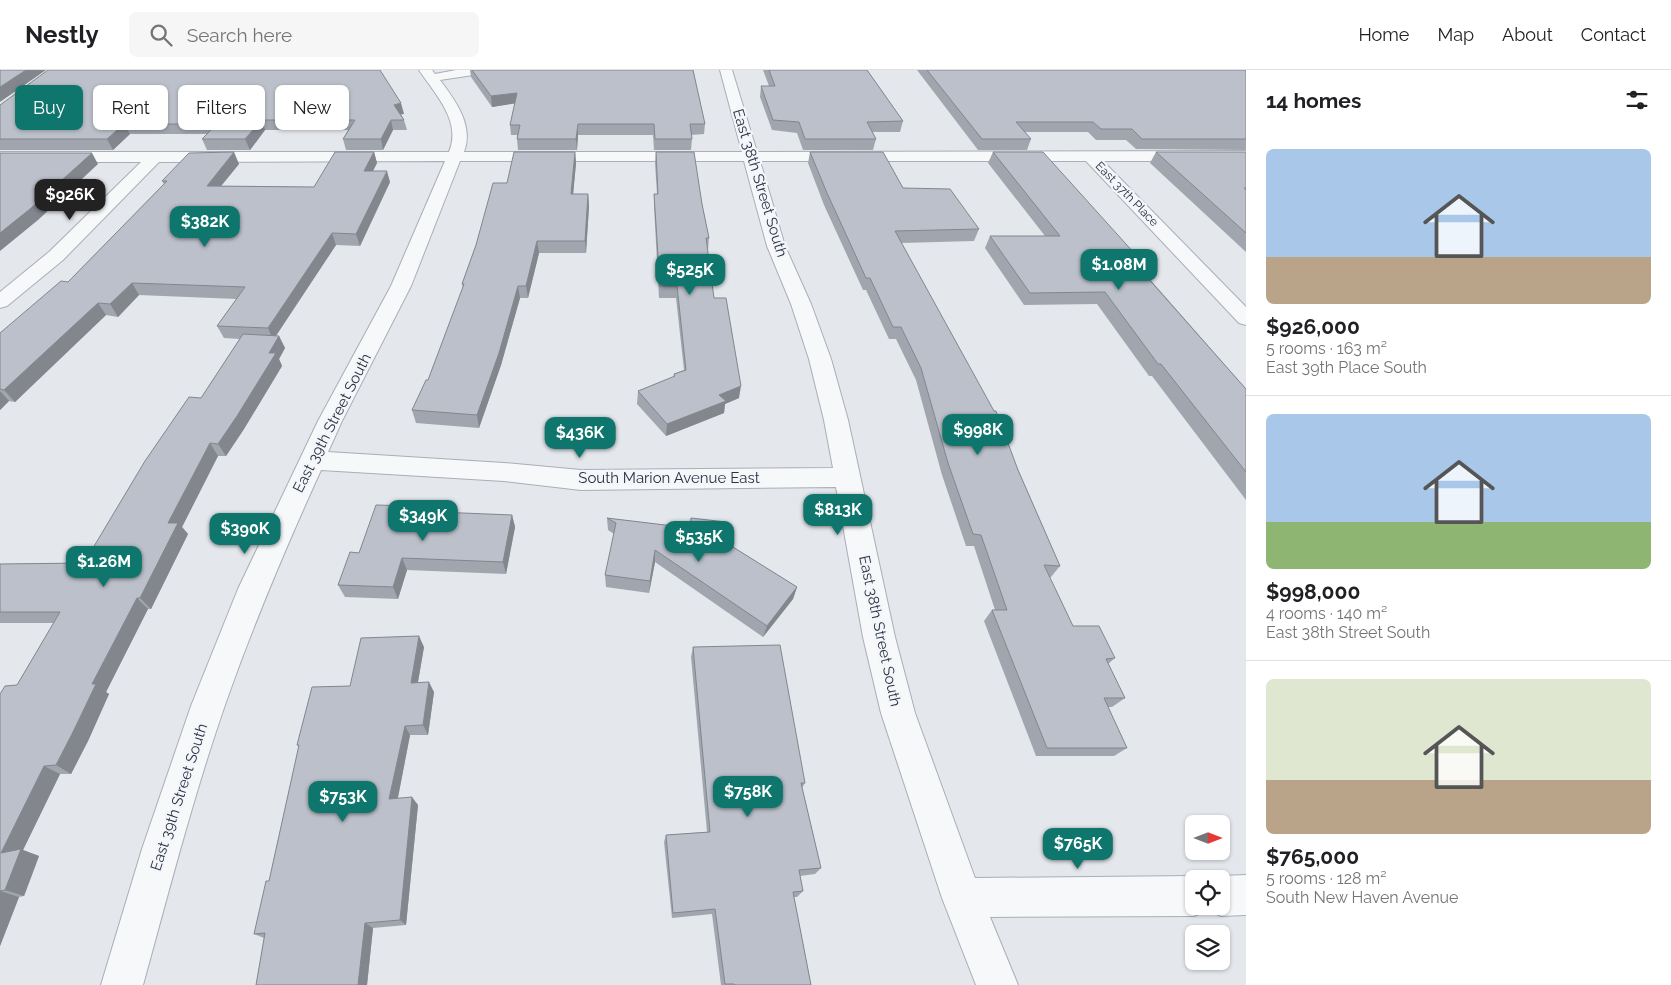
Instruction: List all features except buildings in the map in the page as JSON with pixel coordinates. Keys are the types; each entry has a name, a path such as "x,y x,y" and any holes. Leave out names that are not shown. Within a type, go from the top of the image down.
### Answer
{"street":[{"path":"428,74 480,70"},
{"name":"East 38th Street South","path":"726,70 776,246 801,304 820,359 848,477 879,637 898,714 962,898 997,985"},
{"name":"East 39th Street South","path":"122,985 161,849 208,706 253,589 330,421 401,286 453,156 460,143 460,126 453,111 428,74"},
{"name":"East 37th Place","path":"1090,156 1246,320"},
{"path":"0,157 1246,156"},
{"path":"0,302 56,256 155,157"},
{"name":"South Marion Avenue East","path":"312,460 504,472 581,480 848,477"},
{"path":"962,898 1185,896"},
{"path":"1230,896 1246,896"}]}
